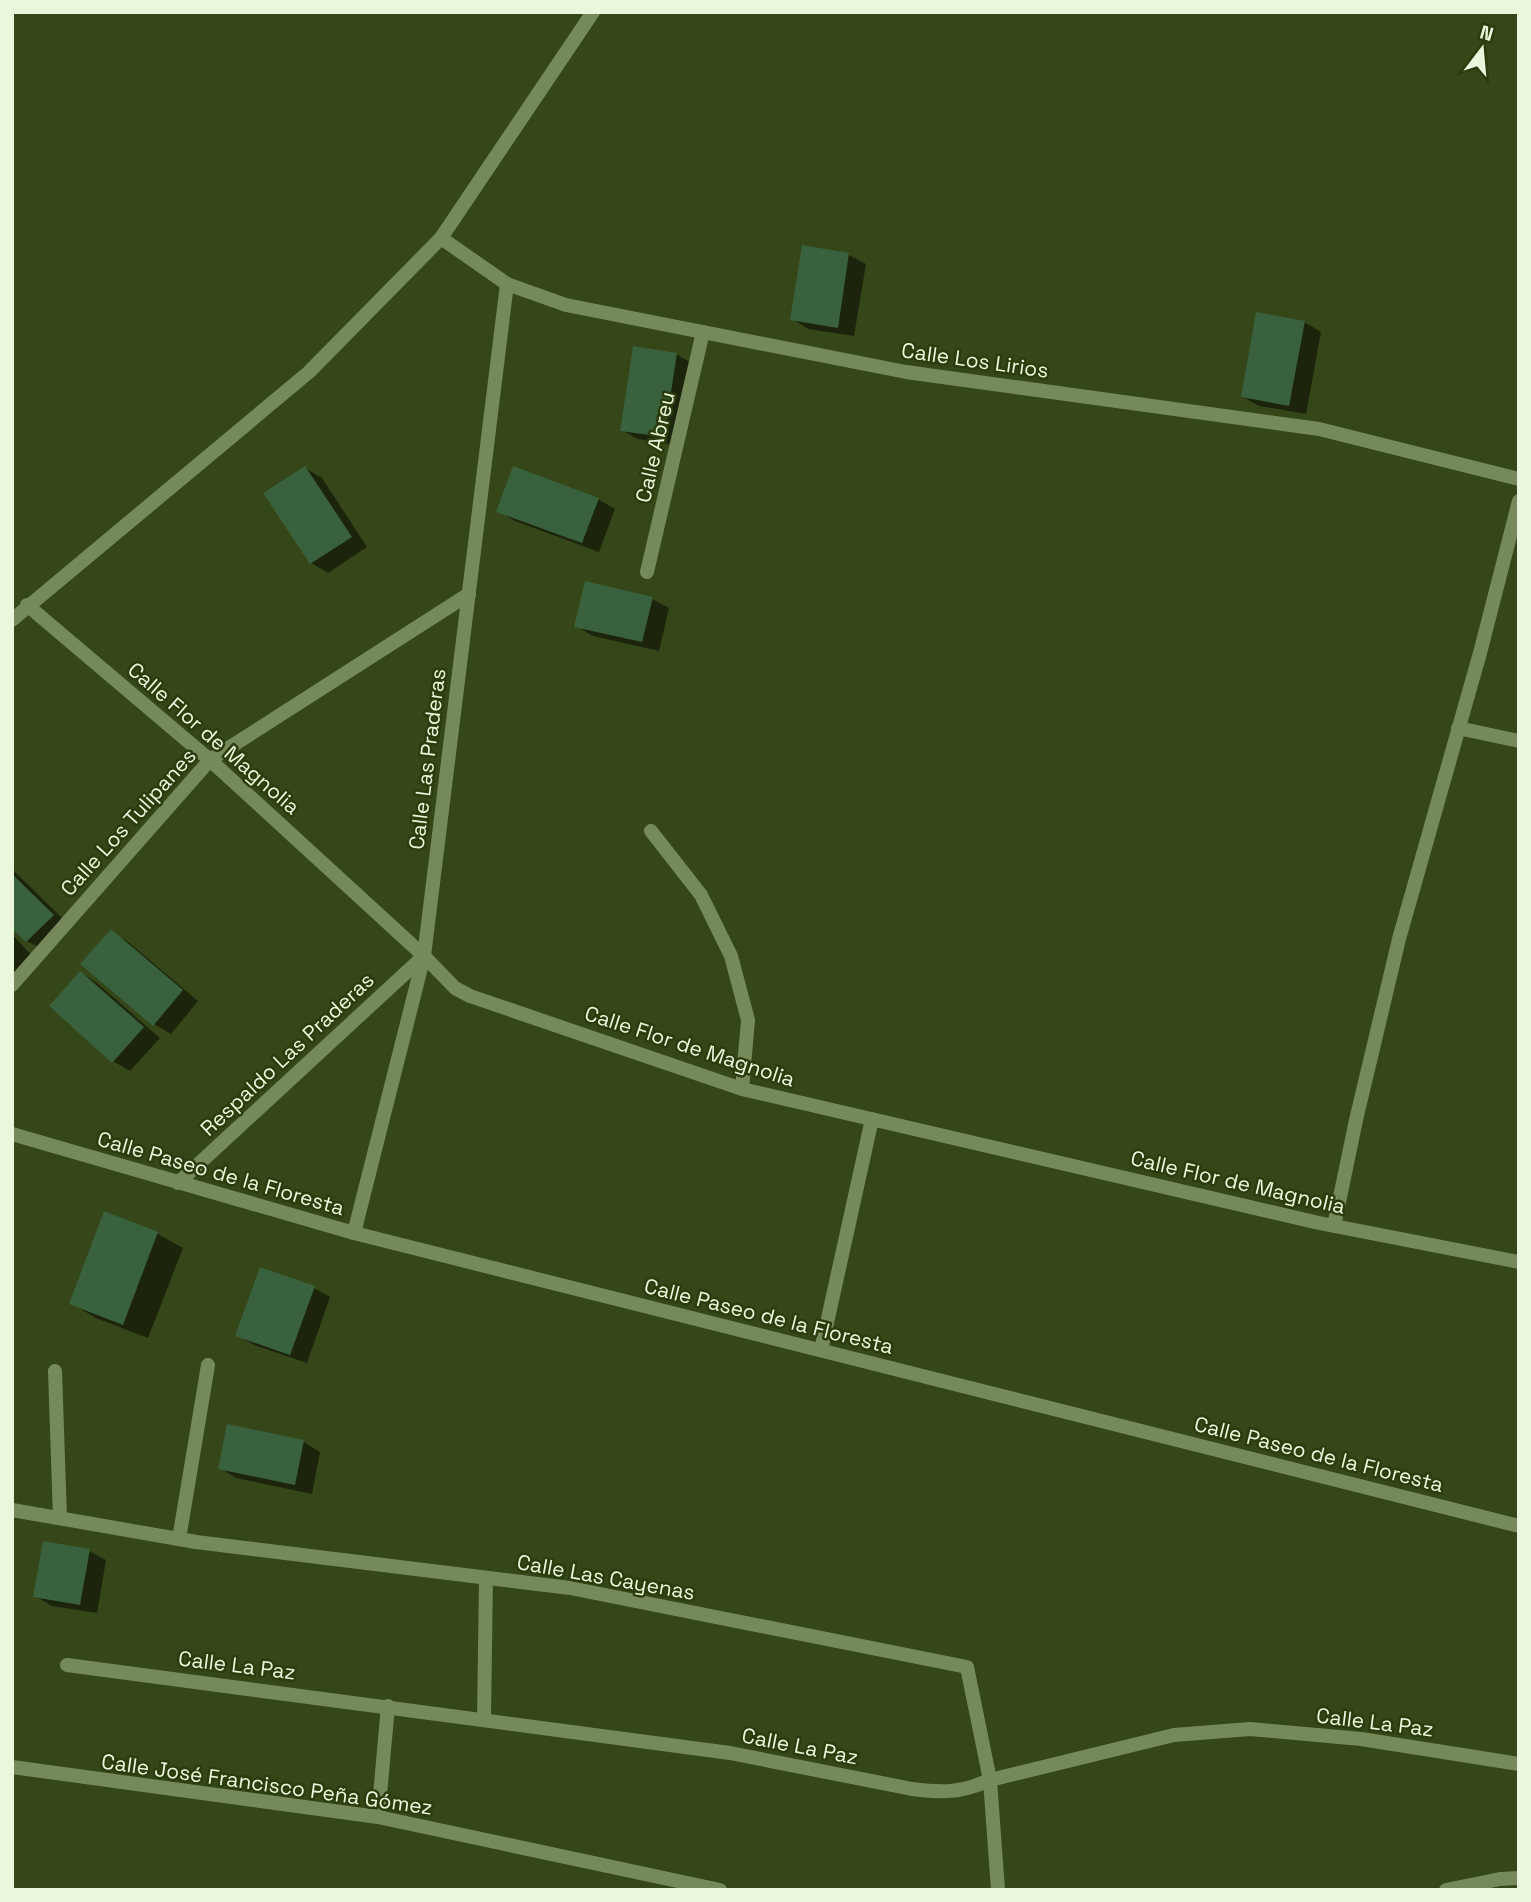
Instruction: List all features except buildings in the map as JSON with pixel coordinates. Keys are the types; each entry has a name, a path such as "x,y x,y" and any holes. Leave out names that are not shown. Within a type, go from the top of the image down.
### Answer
{"street":[{"path":"12,620 309,372 441,238 593,12"},
{"name":"Calle Los Lirios","path":"441,238 507,284 566,304 906,372 1319,429 1519,479"},
{"name":"Calle Las Praderas","path":"354,1233 424,956 507,284"},
{"name":"Calle Abreu","path":"647,572 703,332"},
{"path":"1334,1226 1399,939 1480,653 1519,501"},
{"name":"Calle Los Tulipanes","path":"12,985 210,760 469,594"},
{"name":"Calle Flor de Magnolia","path":"27,605 210,760 424,956 455,988 470,996 742,1089 1334,1226 1519,1262"},
{"path":"1458,728 1519,741"},
{"path":"650,831 701,895 731,956 748,1020 742,1089"},
{"name":"Respaldo Las Praderas","path":"178,1183 424,956"},
{"path":"821,1350 872,1119"},
{"name":"Calle Paseo de la Floresta","path":"12,1134 354,1233 1519,1526"},
{"path":"179,1539 208,1365"},
{"path":"55,1371 60,1518"},
{"name":"Calle Las Cayenas","path":"12,1510 179,1539 570,1588 967,1667 990,1780 998,1890"},
{"path":"484,1719 486,1578"},
{"name":"Calle La Paz","path":"67,1665 730,1753 942,1793 967,1790 990,1780 1174,1735 1250,1728 1361,1739 1519,1764"},
{"path":"378,1817 388,1706"},
{"name":"Calle José Francisco Peña Gómez","path":"12,1767 378,1817 720,1890"},
{"path":"1446,1890 1519,1878"}]}
